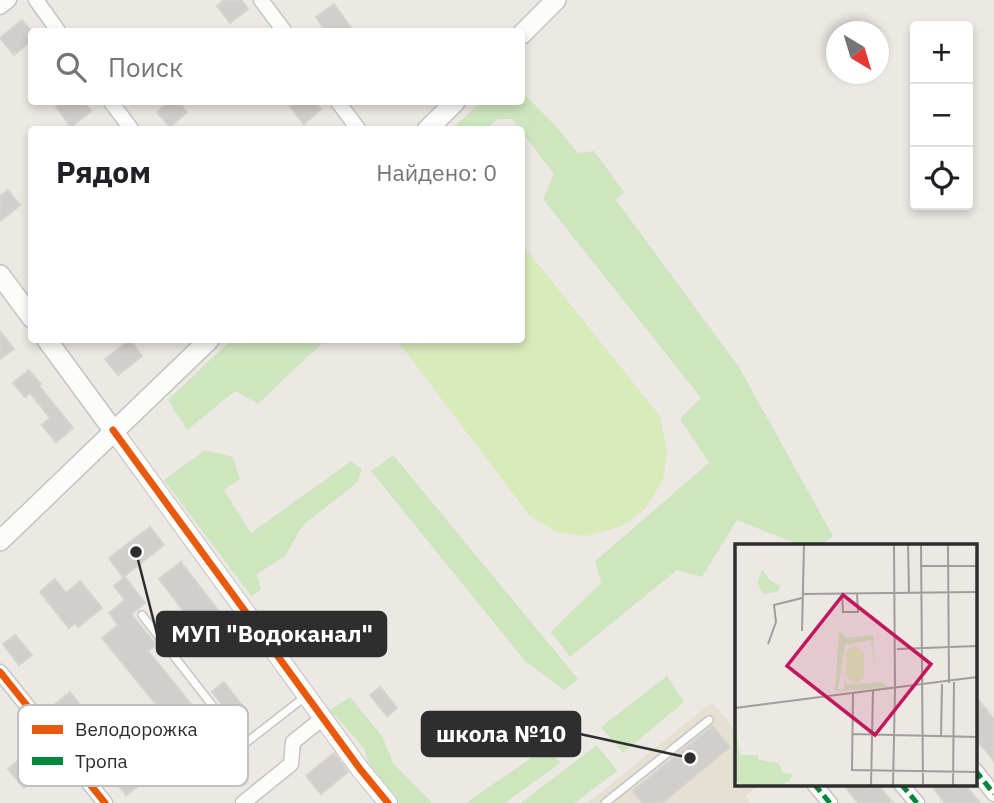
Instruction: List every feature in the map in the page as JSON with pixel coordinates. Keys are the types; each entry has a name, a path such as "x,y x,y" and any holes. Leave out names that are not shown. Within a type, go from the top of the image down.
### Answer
{"main road":[{"path":"525,31 556,0"},
{"path":"431,126 451,105"},
{"path":"0,275 28,313"},
{"path":"49,343 113,430"},
{"path":"0,541 206,343"}],"street":[{"path":"0,7 9,0"},
{"path":"36,0 56,28"},
{"path":"261,0 282,28"},
{"path":"113,105 129,126"},
{"path":"340,105 356,126"},
{"path":"113,430 360,769 388,803"},
{"path":"0,672 26,705"},
{"path":"243,803 291,764 293,742 323,718"},
{"path":"976,771 994,794"},
{"path":"91,786 105,803"},
{"path":"816,786 830,803"},
{"path":"903,786 917,803"}],"lane":[{"path":"142,615 212,705"},
{"path":"248,741 306,695"},
{"path":"605,803 709,720"}],"shaded area":[{"path":"712,702 735,730 735,786 758,786 745,796 750,803 588,803"}],"green space":[{"path":"525,95 578,153 594,151 624,192 616,200 739,367 833,536 822,544 797,544 737,520 702,577 677,570 570,657 551,632 601,583 595,561 709,463 680,419 701,398 543,199 554,174 525,136 525,126 517,126 512,119 498,119 490,126 455,126 478,105 525,105"},
{"path":"525,248 660,416 667,453 663,480 645,509 622,526 587,536 556,532 529,515 400,344 525,343"},
{"path":"228,343 322,343 258,404 235,391 187,430 168,400"},
{"path":"205,450 233,457 240,479 224,490 251,533 351,461 362,469 357,483 303,525 285,556 257,574 261,590 251,596 164,480"},
{"path":"393,455 578,679 564,690 525,661 371,471"},
{"path":"667,676 684,702 623,753 601,727"},
{"path":"350,697 382,736 393,763 432,803 400,803 370,768 364,748 330,710"},
{"path":"597,745 617,771 575,803 521,803"},
{"path":"547,747 560,763 505,803 466,803"}],"building":[{"path":"224,0 241,0 248,9 230,23 217,6"},
{"path":"334,4 351,28 323,28 316,17"},
{"path":"22,20 29,28 28,43 14,55 0,38"},
{"path":"86,105 91,111 70,126 56,107"},
{"path":"165,105 181,105 187,112 169,126 157,112"},
{"path":"317,105 321,109 304,124 290,107"},
{"path":"8,190 20,205 0,221 0,196"},
{"path":"0,331 14,349 0,359"},
{"path":"126,343 132,343 142,356 118,375 105,359"},
{"path":"29,370 73,428 56,442 42,425 50,418 30,393 25,397 13,383"},
{"path":"150,527 164,545 123,577 109,558"},
{"path":"181,562 231,627 209,644 159,579"},
{"path":"125,577 145,603 131,614 156,645 148,651 192,705 157,705 102,638 118,625 109,613 125,600 114,586"},
{"path":"55,579 66,593 80,581 102,608 78,627 75,623 69,628 40,592"},
{"path":"15,635 32,655 19,665 3,644"},
{"path":"224,682 242,705 222,705 212,692"},
{"path":"380,687 397,708 387,716 370,695"},
{"path":"70,692 80,705 54,705"},
{"path":"976,697 994,719 994,761 976,739"},
{"path":"712,726 730,747 662,803 642,803 633,791"},
{"path":"334,753 348,772 321,794 306,776"},
{"path":"18,761 18,781 8,769"},
{"path":"119,786 138,786 126,795"},
{"path":"845,786 879,786 893,803 858,803"},
{"path":"932,786 966,786 980,803 945,803"}],"marked path":[{"path":"976,771 994,794"},
{"path":"816,786 830,803"},
{"path":"903,786 917,803"}],"cycle path":[{"path":"113,430 360,769 388,803"},
{"path":"0,672 26,705"},
{"path":"91,786 105,803"}],"place":[{"name":"МУП \"Водоканал\"","path":"136,552"},
{"name":"школа №10","path":"690,758"}]}
